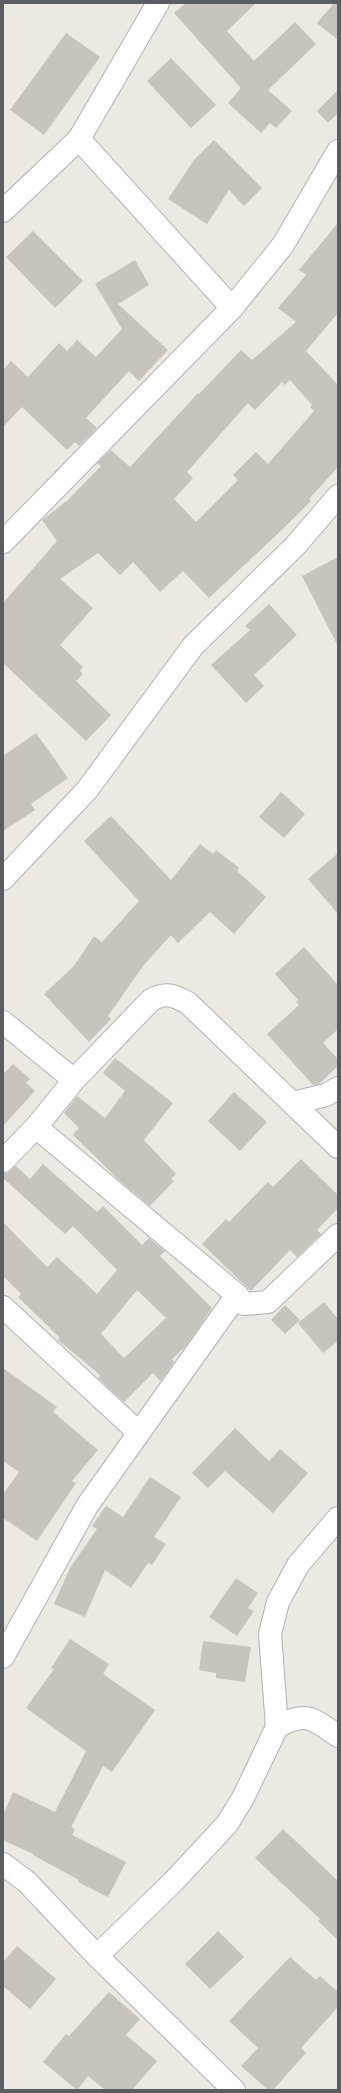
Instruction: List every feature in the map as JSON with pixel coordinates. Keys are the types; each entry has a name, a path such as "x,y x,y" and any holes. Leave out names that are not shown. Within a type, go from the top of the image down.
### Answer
{"street":[{"path":"3,211 79,139 158,3"},
{"path":"79,139 232,308"},
{"path":"3,542 232,308 283,245 338,151"},
{"path":"3,879 87,790 193,646 295,546 338,496"},
{"path":"3,1161 36,1127 74,1080 151,1000 161,995 172,994 188,1003 338,1147"},
{"path":"3,1022 74,1080"},
{"path":"293,1103 326,1095 338,1088"},
{"path":"36,1127 237,1295 244,1304 268,1302 338,1235"},
{"path":"3,1657 87,1506 138,1432 237,1295"},
{"path":"3,1306 138,1432"},
{"path":"97,1956 174,1881 227,1824 244,1798 277,1727 270,1634 278,1602 298,1565 338,1518"},
{"path":"277,1727 290,1719 311,1718 338,1736"},
{"path":"3,1864 27,1882 97,1956 234,2090"}],"building":[{"path":"186,3 256,3 227,31 254,61 295,22 316,44 268,90 292,111 276,128 270,123 261,133 228,103 241,88 174,13"},
{"path":"334,3 338,3 338,40 317,23"},
{"path":"66,33 100,57 44,135 10,110"},
{"path":"171,58 216,105 191,128 147,81"},
{"path":"338,90 338,113 328,123 317,111"},
{"path":"214,140 262,188 244,206 229,190 207,224 168,199 194,160"},
{"path":"338,223 338,313 306,351 338,385 338,467 309,499 311,501 209,598 183,571 160,592 133,562 120,575 98,553 60,579 93,608 60,645 83,667 80,671 83,674 76,681 111,715 86,741 3,663 3,603 57,541 42,520 68,500 101,466 97,463 111,450 130,467 198,393 199,394 241,350 252,360 296,322 278,308 306,275 299,270","holes":["290,380 312,405 310,407 314,411 268,464 256,452 233,475 238,480 196,522 174,499 193,478 187,472 248,403 255,410 282,382 285,385"]},
{"path":"33,231 83,281 55,308 6,257"},
{"path":"135,260 149,285 118,304 168,350 139,381 129,371 86,418 97,428 79,446 75,442 67,450 22,407 3,427 3,370 11,361 28,377 59,343 67,351 77,340 96,357 122,329 95,284"},
{"path":"338,557 338,646 302,576"},
{"path":"269,604 297,635 254,675 264,686 246,703 211,665 250,630 245,626"},
{"path":"36,733 68,778 31,804 35,810 3,831 3,756"},
{"path":"281,792 305,814 284,838 259,817"},
{"path":"111,816 171,880 200,844 213,854 216,850 239,868 237,871 266,897 234,934 210,912 178,943 171,935 143,966 108,1016 111,1019 89,1042 44,994 74,966 94,936 102,942 139,901 84,841"},
{"path":"338,853 338,914 308,879"},
{"path":"304,947 338,985 338,1029 323,1043 338,1059 338,1066 319,1084 313,1085 267,1034 299,1005 296,1002 298,1000 275,974"},
{"path":"115,1058 173,1103 144,1140 176,1174 171,1179 174,1181 150,1206 120,1181 73,1135 79,1128 64,1113 77,1096 105,1118 125,1091 103,1073"},
{"path":"13,1064 30,1079 26,1083 35,1091 3,1126 3,1074"},
{"path":"234,1092 267,1122 240,1151 208,1121"},
{"path":"301,1159 338,1195 338,1208 317,1230 321,1234 297,1257 290,1250 251,1291 202,1244 226,1219 229,1222 268,1182 273,1187"},
{"path":"43,1164 97,1212 103,1206 142,1245 149,1238 165,1251 160,1256 212,1308 186,1346 172,1359 174,1362 162,1379 160,1381 153,1373 124,1402 98,1378 100,1375 58,1340 60,1338 18,1297 21,1294 3,1276 3,1222 47,1267 57,1257 97,1294 117,1270 73,1226 65,1234 3,1178 3,1173 7,1173 16,1166 30,1179","holes":["137,1290 166,1318 124,1358 101,1334"]},
{"path":"324,1302 338,1319 338,1341 323,1353 298,1323"},
{"path":"285,1305 300,1320 285,1334 271,1320"},
{"path":"3,1368 57,1407 53,1412 98,1450 72,1481 76,1483 37,1541 3,1518 3,1494 19,1472 3,1461"},
{"path":"235,1428 269,1461 280,1449 308,1473 273,1513 225,1471 208,1488 192,1473"},
{"path":"150,1477 181,1497 154,1537 166,1544 152,1565 148,1563 131,1588 105,1570 85,1617 54,1604 70,1568 97,1529 92,1526 106,1506 123,1517"},
{"path":"236,1578 258,1593 248,1608 254,1611 237,1636 209,1617"},
{"path":"70,1639 109,1664 103,1674 155,1710 112,1772 103,1766 71,1827 75,1829 72,1835 126,1862 108,1897 78,1882 79,1880 33,1854 3,1840 3,1815 13,1792 55,1812 86,1751 26,1708 54,1669 51,1668"},
{"path":"203,1641 251,1647 245,1682 216,1678 216,1673 199,1670"},
{"path":"283,1829 338,1881 338,1940 318,1921 320,1919 255,1858"},
{"path":"218,1931 244,1957 210,1989 185,1964"},
{"path":"17,1946 56,1979 30,2009 3,1986 3,1962"},
{"path":"290,1957 316,1980 320,1976 338,1992 338,2007 301,2048 306,2053 273,2090 268,2090 241,2066 258,2048 229,2021"},
{"path":"109,1992 140,2019 126,2035 157,2061 132,2090 105,2090 88,2076 77,2090 43,2062 66,2034 69,2036"}]}
